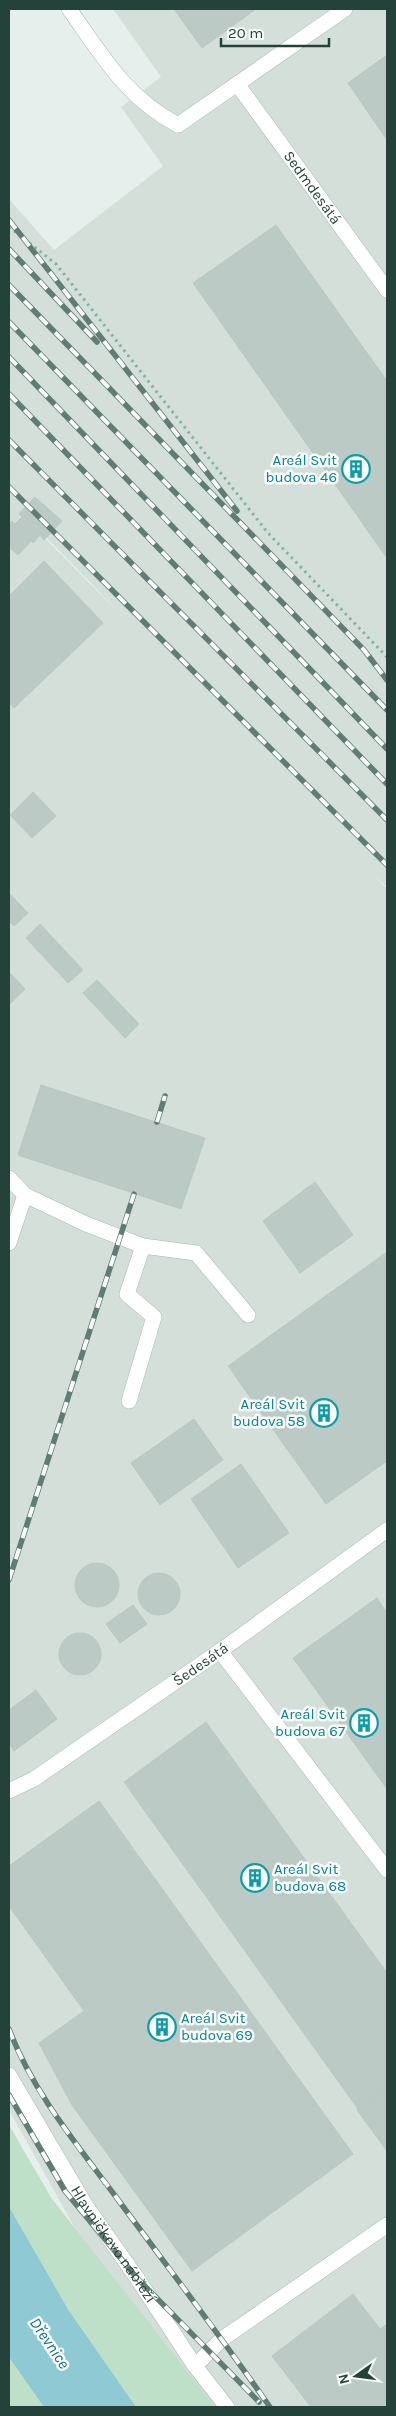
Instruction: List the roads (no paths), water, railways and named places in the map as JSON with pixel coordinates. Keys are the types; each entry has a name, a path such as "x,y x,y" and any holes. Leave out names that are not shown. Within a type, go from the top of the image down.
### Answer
{"street":[{"path":"69,9 122,82 157,114 178,124 345,9"},
{"name":"Sedmdesátá","path":"237,84 387,290"},
{"path":"9,1178 25,1195 86,1224 143,1246 196,1254 248,1315"},
{"path":"9,1243 25,1195"},
{"path":"130,1401 154,1317 128,1294 143,1246"},
{"name":"Šedesátá","path":"9,1790 34,1779 220,1651 387,1530"},
{"path":"220,1651 387,1870"},
{"name":"Hlavničkovo nábřeží","path":"9,2075 86,2206 137,2278 195,2366 227,2407"},
{"path":"195,2366 222,2339 387,2225"}],"water":[{"name":"Dřevnice","path":"9,2207 69,2311 136,2407 44,2407 9,2357"}],"railway":[{"path":"9,220 237,511"},
{"path":"9,249 97,342"},
{"path":"9,285 364,650 387,680"},
{"path":"9,322 387,710"},
{"path":"9,357 387,749"},
{"path":"9,394 387,784"},
{"path":"9,440 387,820"},
{"path":"9,487 387,865"},
{"path":"157,1122 165,1096"},
{"path":"9,1580 134,1194"},
{"path":"9,2029 19,2053 58,2119 270,2407"},
{"path":"9,2095 65,2191 137,2278 259,2402"}],"place":[{"name":"Areál Svit budova 46","path":"356,469"},
{"name":"Areál Svit budova 58","path":"324,1413"},
{"name":"Areál Svit budova 67","path":"364,1723"},
{"name":"Areál Svit budova 68","path":"255,1878"},
{"name":"Areál Svit budova 69","path":"162,2027"}]}
